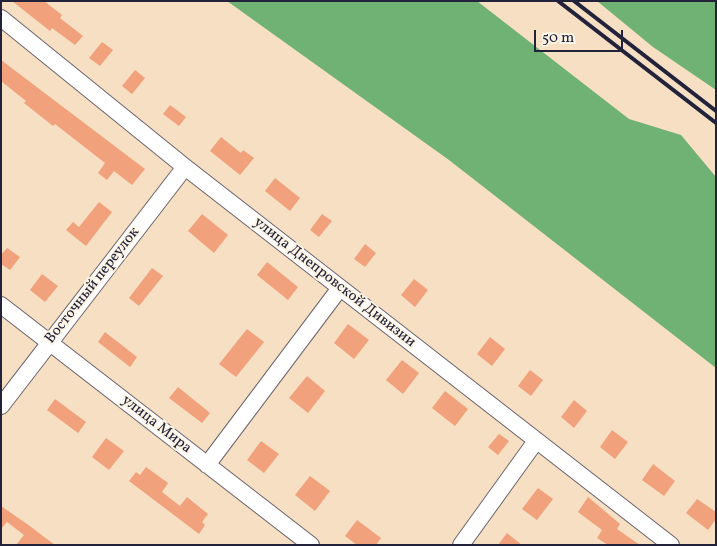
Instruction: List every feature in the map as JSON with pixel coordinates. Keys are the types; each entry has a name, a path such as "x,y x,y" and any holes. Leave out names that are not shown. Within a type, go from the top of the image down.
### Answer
{"street":[{"name":"улица Днепровской Дивизии","path":"1,18 185,167 671,545"},
{"name":"Восточный переулок","path":"1,406 185,167"},
{"path":"207,464 340,288"},
{"name":"улица Мира","path":"1,305 311,545"},
{"path":"461,545 536,441"}],"green space":[{"path":"227,1 477,1 629,119 681,135 716,177 716,368 449,160"},
{"path":"597,1 716,1 716,90 653,47"}],"building":[{"path":"12,1 44,1 62,15 60,18 83,36 75,45 52,28 50,31"},
{"path":"102,42 113,50 100,66 89,58"},
{"path":"1,60 145,169 132,185 114,171 107,180 98,173 105,163 55,124 53,126 24,103 26,101 1,81"},
{"path":"135,70 145,78 132,94 122,86"},
{"path":"170,105 186,117 179,126 163,114"},
{"path":"221,137 241,153 243,150 254,158 240,175 210,151"},
{"path":"275,178 300,198 290,211 265,191"},
{"path":"99,202 112,212 86,246 66,230 73,222 79,227"},
{"path":"202,214 228,235 214,253 188,231"},
{"path":"322,214 332,221 319,237 310,230"},
{"path":"365,244 376,253 365,267 354,259"},
{"path":"7,248 20,257 10,270 1,264 1,255"},
{"path":"267,262 298,287 288,300 257,275"},
{"path":"152,268 163,276 139,306 129,298"},
{"path":"42,274 58,286 45,302 30,290"},
{"path":"414,279 428,290 415,307 401,295"},
{"path":"348,324 369,340 354,359 334,343"},
{"path":"247,329 264,342 236,377 219,364"},
{"path":"105,332 137,357 130,367 98,342"},
{"path":"490,337 505,349 492,366 477,354"},
{"path":"402,360 419,373 403,394 386,380"},
{"path":"530,370 543,380 531,396 518,386"},
{"path":"307,376 325,391 308,413 289,398"},
{"path":"178,387 210,413 202,423 169,398"},
{"path":"445,391 468,409 455,426 432,408"},
{"path":"55,399 86,422 78,433 47,410"},
{"path":"574,400 587,411 574,428 561,417"},
{"path":"612,430 628,442 615,459 600,447"},
{"path":"499,434 509,441 498,455 488,447"},
{"path":"106,438 124,451 109,470 92,457"},
{"path":"261,441 279,454 264,473 247,460"},
{"path":"653,464 675,481 664,496 642,480"},
{"path":"146,467 168,483 162,492 180,506 187,497 208,514 202,522 205,525 199,534 129,481 136,472 140,475"},
{"path":"310,476 330,491 315,511 295,495"},
{"path":"538,488 553,499 537,520 522,509"},
{"path":"588,497 620,524 617,529 640,545 608,545 597,538 602,530 578,512"},
{"path":"697,499 716,512 716,519 708,530 686,513"},
{"path":"1,506 55,545 16,545 24,535 7,522 1,529"},
{"path":"357,520 381,538 376,545 357,545 345,536"},
{"path":"507,533 522,545 498,545"}],"railway":[{"path":"558,1 716,123"},
{"path":"574,1 716,111"}]}
